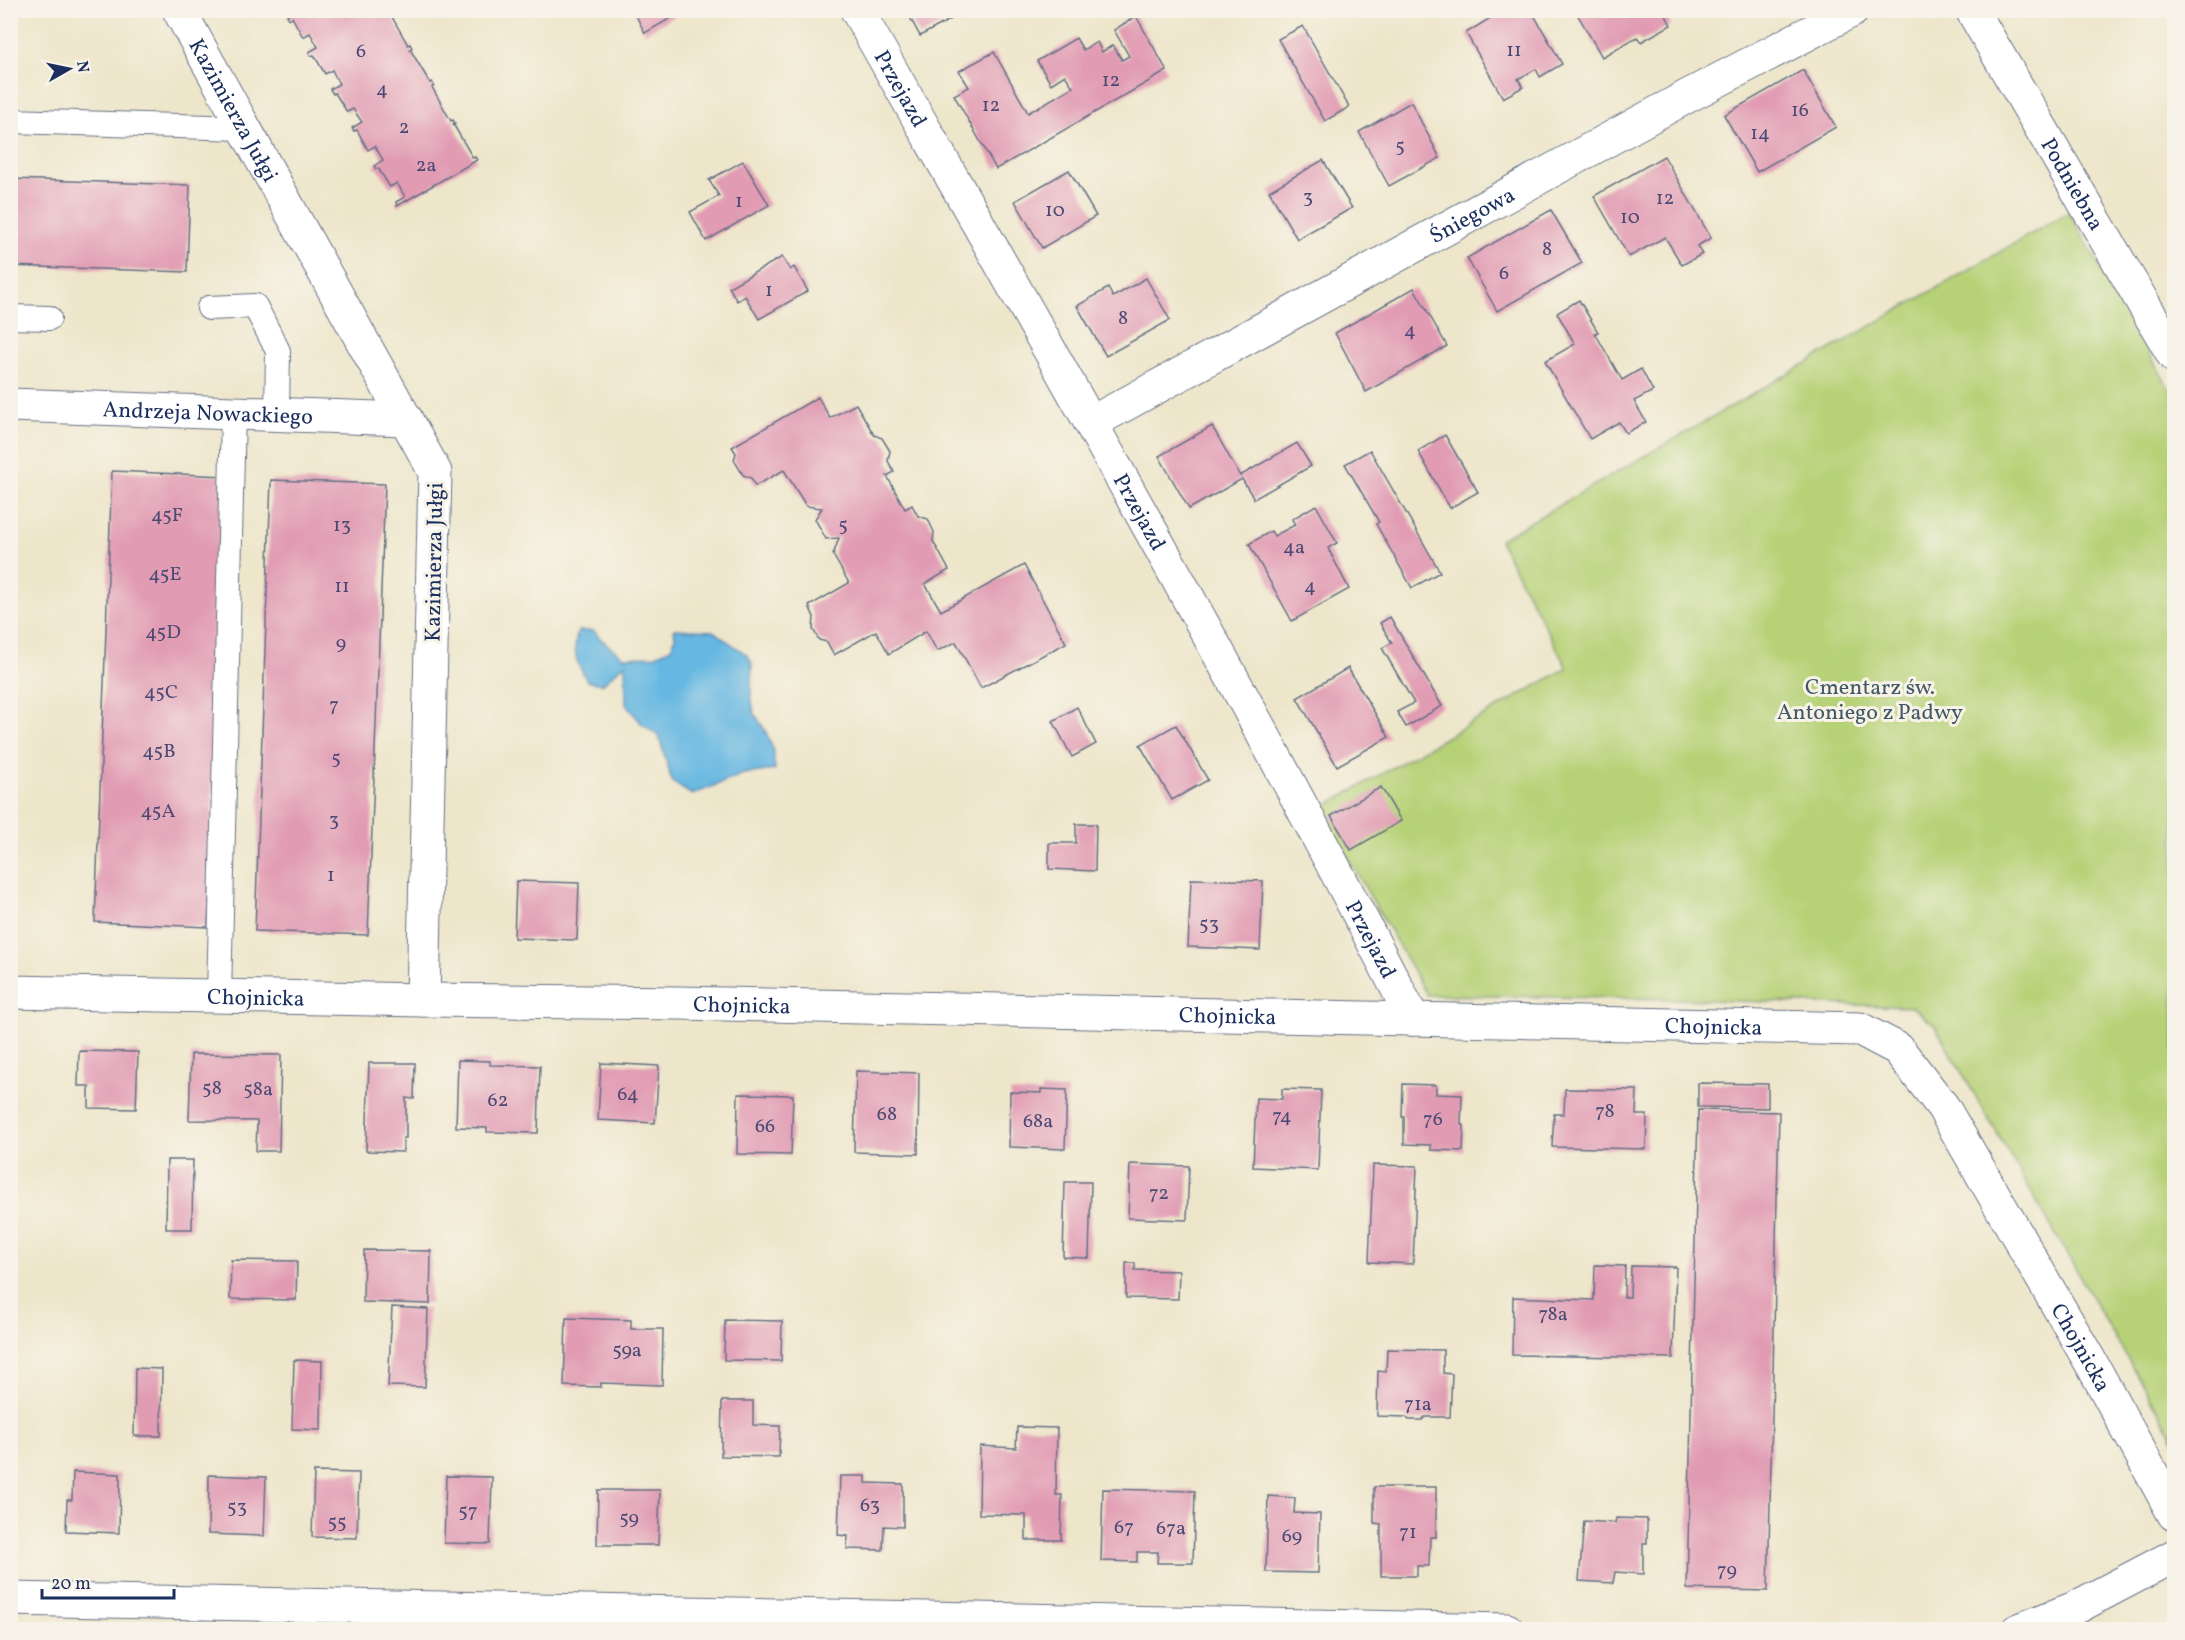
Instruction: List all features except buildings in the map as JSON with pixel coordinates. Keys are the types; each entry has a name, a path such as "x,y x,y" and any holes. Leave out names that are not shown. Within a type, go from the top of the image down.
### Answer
{"street":[{"name":"Kazimierza Jułgi","path":"179,10 435,472 423,1000"},
{"name":"Przejazd","path":"857,10 1091,423 1294,793 1413,1019"},
{"name":"Śniegowa","path":"1091,423 1686,97 1853,10"},
{"name":"Podniebna","path":"1972,10 2175,356"},
{"name":"Andrzeja Nowackiego","path":"10,405 406,419"},
{"name":"Chojnicka","path":"10,992 691,1003 1860,1029 1898,1049 1948,1117 2094,1368 2175,1514"},
{"path":"2019,1629 2075,1608 2175,1556"},
{"path":"10,1599 1507,1629"}],"lane":[{"path":"10,121 244,128"},
{"path":"209,308 255,306 278,351 277,414"},
{"path":"10,316 49,318"},
{"path":"219,996 233,413"}],"green space":[{"name":"Cmentarz św. Antoniego z Padwy","path":"2069,212 2174,397 2174,1439 1935,1026 1912,1007 1683,999 1427,995 1320,809 1567,668 1499,540"}],"water":[{"path":"674,629 713,631 747,655 752,663 751,694 754,713 773,749 775,770 743,774 692,795 672,782 659,736 642,724 626,704 625,664 602,684 587,681 578,662 575,645 578,631 594,631 623,657 654,656 671,648 675,638"}]}
